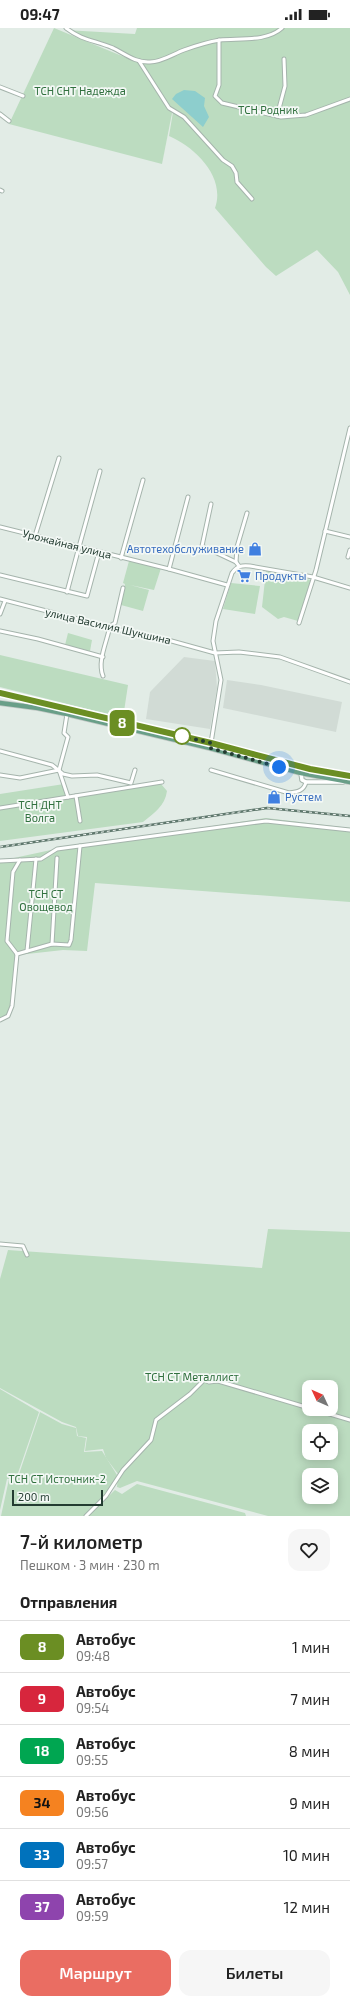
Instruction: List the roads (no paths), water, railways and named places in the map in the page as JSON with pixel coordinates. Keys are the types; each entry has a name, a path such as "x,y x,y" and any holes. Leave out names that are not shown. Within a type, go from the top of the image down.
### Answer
{"main road":[{"path":"0,693 310,769 350,776"},
{"path":"0,703 38,708 211,745 301,773 348,782"},
{"path":"301,773 310,769"}],"street":[{"path":"66,28 76,36 111,48 140,61 151,62 219,40 262,36 279,31 282,28"},
{"path":"219,40 219,85 215,96 222,103 277,116 306,115 350,99"},
{"path":"277,116 285,86 284,60"},
{"path":"140,61 169,108 184,117 214,151 232,166 236,173 237,182 252,199"},
{"path":"0,87 23,96"},
{"path":"0,114 9,121"},
{"path":"299,623 313,577 350,428"},
{"path":"35,536 59,458"},
{"path":"67,592 100,471"},
{"path":"121,558 143,480"},
{"path":"169,569 188,497"},
{"path":"211,504 202,546 236,562 239,566"},
{"path":"236,562 237,547 247,513"},
{"name":"Урожайная улица","path":"0,527 228,585"},
{"path":"324,531 350,537"},
{"path":"348,557 350,550"},
{"path":"0,576 87,596 99,552"},
{"path":"211,745 221,680 213,641 216,621 232,573 239,566 250,566 313,577 350,588"},
{"path":"103,676 100,668 110,626 115,623 123,588"},
{"name":"улица Василия Шукшина","path":"0,599 156,639 175,642 215,654"},
{"path":"0,614 4,601"},
{"path":"0,631 38,639 103,657"},
{"path":"215,654 239,652 280,657 350,682"},
{"path":"67,714 64,733 68,737 59,770 68,797"},
{"path":"0,751 52,765 72,776 97,775 131,784 135,770"},
{"path":"0,774 20,778 59,770"},
{"path":"211,770 289,793 299,792 305,787 306,782"},
{"path":"301,773 302,780 306,782 348,782"},
{"path":"0,808 162,782"},
{"path":"76,796 80,821"},
{"path":"0,861 41,859 57,849 266,821 350,830"},
{"path":"17,954 52,944 69,945 71,940 80,846"},
{"path":"52,944 57,858"},
{"path":"27,951 36,859"},
{"path":"0,1020 8,1016 12,1006 17,954 7,941 13,872 20,860"},
{"path":"0,1244 23,1246 27,1255"},
{"path":"86,1516 106,1496 124,1470 151,1440 156,1420 190,1394 204,1380 209,1382 218,1381 302,1406"},
{"path":"337,1416 350,1420"}],"water":[{"path":"184,90 195,91 205,98 204,106 209,117 203,127 172,99 176,94"}],"railway":[{"path":"0,847 267,808 350,816"}],"place":[{"name":"Автотехобслуживание","path":"255,549"},
{"name":"Продукты","path":"244,576"},
{"name":"Рустем","path":"274,797"}],"park label":[{"name":"ТСН СНТ Надежда","path":"80,91"},
{"name":"ТСН Родник","path":"268,110"},
{"name":"ТСН ДНТ Волга","path":"40,811"},
{"name":"ТСН СТ Овощевод","path":"46,900"},
{"name":"ТСН СТ Металлист","path":"192,1377"},
{"name":"ТСН СТ Источник-2","path":"57,1479"}]}
